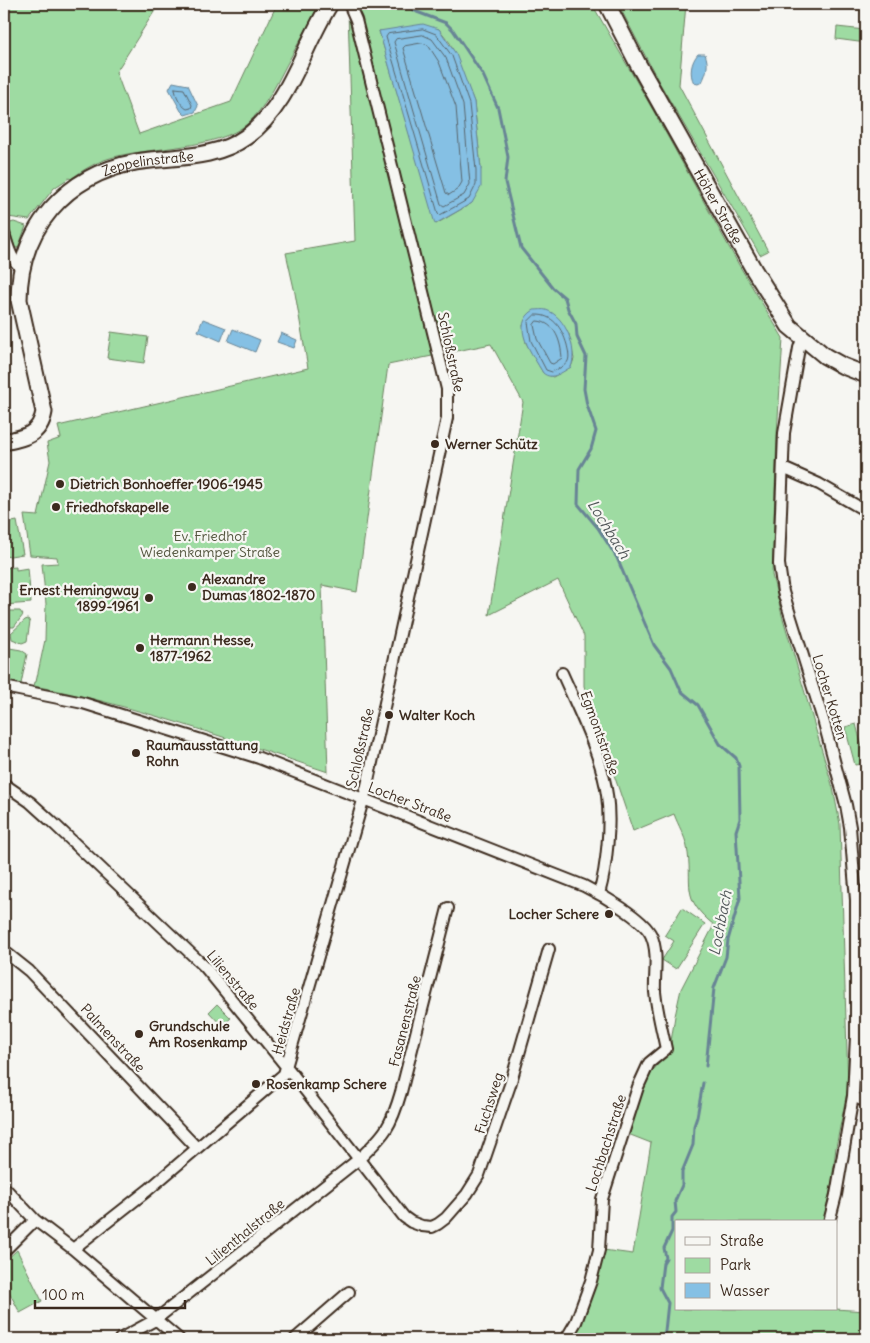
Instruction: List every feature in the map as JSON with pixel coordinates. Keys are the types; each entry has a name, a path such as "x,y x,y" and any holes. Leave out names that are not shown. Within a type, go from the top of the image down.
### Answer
{"street":[{"name":"Zeppelinstraße","path":"4,442 23,438 31,434 37,429 44,412 19,300 19,283 32,240 51,209 68,191 92,176 106,170 135,162 213,152 235,143 257,128 279,102 330,4"},
{"name":"Schloßstraße","path":"349,4 356,20 438,348 448,397 445,427 386,698 362,798"},
{"name":"Höher Straße","path":"607,4 651,87 771,301 789,326 802,339 839,364 866,375"},
{"path":"4,234 12,257 22,269"},
{"name":"Locher Kotten","path":"802,339 784,433 779,564 783,592 824,723 850,827 856,900 856,1037 852,1096 830,1220"},
{"path":"783,468 819,484 866,510"},
{"name":"Egmontstraße","path":"562,673 592,740 607,794 609,816 604,876 599,894"},
{"name":"Locher Straße","path":"4,687 83,703 259,758 531,864 599,894 640,921 651,935 656,956 657,1007 666,1049"},
{"name":"Lilienstraße","path":"4,784 30,802 197,958 287,1067 404,1217 411,1222"},
{"name":"Heidstraße","path":"73,1250 282,1078 287,1067 362,798"},
{"name":"Fasanenstraße","path":"359,1159 386,1131 394,1117 448,908"},
{"name":"Fuchsweg","path":"411,1222 427,1226 438,1224 446,1218 467,1194 479,1175 510,1085 549,949"},
{"name":"Palmenstraße","path":"4,952 36,978 197,1148"},
{"name":"Lochbachstraße","path":"566,1339 576,1322 591,1281 599,1250 600,1207 639,1085 649,1063 666,1049"},
{"path":"852,1096 866,1102"},
{"name":"Lilienthalstraße","path":"120,1339 155,1320 359,1159"},
{"path":"4,1186 36,1220 179,1339"},
{"path":"4,1251 36,1220"},
{"path":"295,1339 350,1292"}],"green space":[{"path":"4,4 159,4 116,72 139,134 231,102 277,4 320,4 270,96 247,124 234,132 202,143 129,154 97,163 54,188 29,220 8,217 4,213"},
{"name":"Ev. Friedhof Wiedenkamper Straße","path":"338,4 592,4 739,265 783,338 777,434 772,575 833,788 840,824 848,1087 836,1147 832,1182 823,1220 675,1220 675,1310 838,1309 866,1311 866,1339 569,1339 596,1284 603,1250 633,1254 651,1143 628,1134 643,1089 652,1072 670,1048 681,989 714,925 703,915 692,898 687,847 674,814 633,831 584,686 584,636 558,580 489,615 523,402 491,344 388,365 357,592 322,585 328,772 146,713 34,686 45,640 46,604 42,564 58,563 57,557 30,555 24,515 38,516 50,461 47,443 61,438 58,426 308,368 286,253 355,241 348,11 344,6 335,7","holes":["439,29 450,43 474,102 481,169 472,203 436,224 379,31","523,325 569,334 574,359 571,367 553,377 543,373 526,343"]},
{"path":"618,4 686,4 679,85 768,251 760,255 659,82"},
{"path":"860,4 866,4 866,43 836,39 837,27 865,30"},
{"path":"14,222 26,226 18,248 15,248 9,226 10,223"},
{"path":"111,332 148,337 144,363 107,358"},
{"path":"7,521 7,523 17,521 23,554 4,557 4,522"},
{"path":"16,567 16,570 28,568 31,603 4,605 4,568"},
{"path":"6,611 20,611 23,615 14,627 9,627 4,618"},
{"path":"28,619 30,622 27,641 22,643 12,639 11,633"},
{"path":"4,647 21,650 27,654 21,684 4,681"},
{"path":"856,724 866,763 855,765 845,727"},
{"path":"682,908 705,924 676,969 662,960 674,941 665,935"},
{"path":"217,1004 231,1018 222,1026 209,1012"},
{"path":"17,1250 42,1301 20,1313 4,1282 4,1262"}],"water":[{"path":"423,24 439,29 456,54 474,102 481,169 481,187 472,203 435,224 379,31"},
{"path":"698,54 705,54 707,65 704,78 698,84 694,83 692,79 691,68"},
{"path":"173,82 188,85 198,106 195,112 185,115 181,111 169,89"},
{"path":"534,310 545,310 553,313 565,326 569,334 573,352 571,367 557,375 550,376 543,373 525,340 523,324 527,316"},
{"path":"203,319 226,328 221,341 198,331"},
{"path":"233,329 260,340 255,352 228,341"},
{"path":"281,333 297,340 294,348 277,342"}],"waterway":[{"name":"Lochbach","path":"404,4 417,12 446,23 453,30 483,75 498,108 508,157 505,182 521,248 553,288 565,298 568,309 576,324 577,337 586,356 584,389 587,405 596,431 591,449 579,469 578,504 598,528 617,558 654,645 671,668 681,691 698,705 720,744 736,758 739,766 740,819 736,831 740,898 728,940 726,957 714,988 706,1066"},
{"name":"Lochbach","path":"660,1339 665,1331 668,1303 660,1288 663,1263 666,1258 664,1248 672,1231 672,1217 676,1212 675,1201 682,1185 682,1172 693,1145 694,1126 703,1083"}],"place":[{"name":"Werner Schütz","path":"435,444"},
{"name":"Dietrich Bonhoeffer 1906-1945","path":"60,484"},
{"name":"Friedhofskapelle","path":"56,507"},
{"name":"Alexandre Dumas 1802-1870","path":"192,587"},
{"name":"Ernest Hemingway 1899-1961","path":"149,598"},
{"name":"Hermann Hesse, 1877-1962","path":"140,648"},
{"name":"Walter Koch","path":"389,715"},
{"name":"Raumausstattung Rohn","path":"136,753"},
{"name":"Locher Schere","path":"609,914"},
{"name":"Grundschule Am Rosenkamp","path":"139,1034"},
{"name":"Rosenkamp Schere","path":"256,1084"}]}
